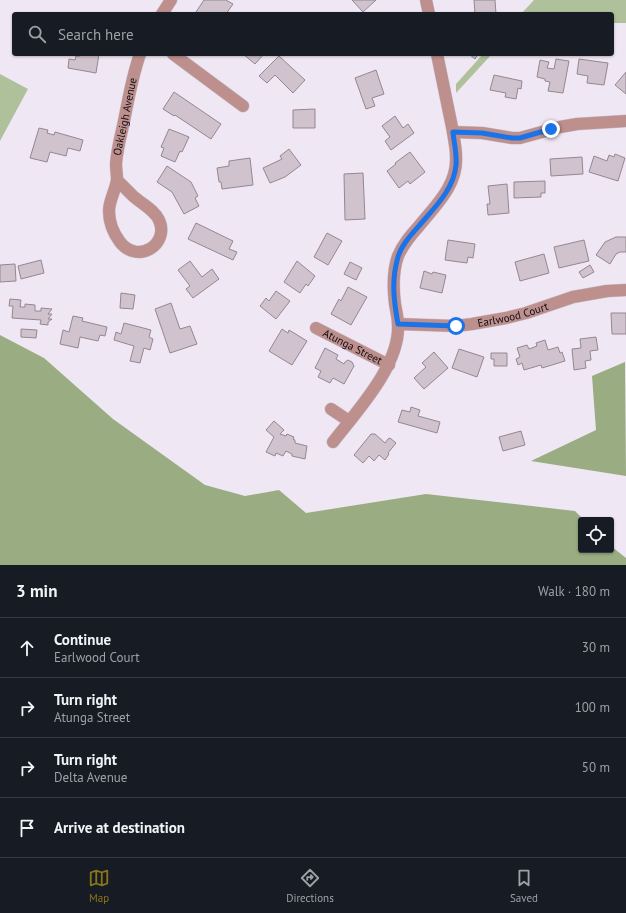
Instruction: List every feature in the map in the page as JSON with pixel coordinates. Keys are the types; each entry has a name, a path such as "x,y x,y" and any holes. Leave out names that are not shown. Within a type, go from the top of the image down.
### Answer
{"street":[{"path":"163,12 171,0"},
{"path":"426,0 429,12"},
{"name":"Oakleigh Avenue","path":"117,180 132,196 154,213 158,219 160,234 157,242 152,248 146,251 132,251 126,248 114,232 110,221 109,210 117,180 116,165 118,149 135,69 139,56"},
{"path":"177,56 243,106"},
{"name":"Atunga Street","path":"333,442 377,384 389,365 397,340 398,324 394,278 398,256 409,236 449,188 454,178 456,156 453,132 438,56"},
{"path":"453,132 482,133 520,138 577,124 626,121"},
{"name":"Earlwood Court","path":"398,324 456,326 472,324 526,313 574,297 607,291 626,290"},
{"name":"Atunga Street","path":"316,328 389,365"},
{"path":"331,409 348,421"}],"green space":[{"path":"534,0 626,0 626,23 614,23 614,12 523,12"},
{"path":"481,56 490,56 456,93 456,84"},
{"path":"0,74 28,89 0,141"},
{"path":"0,335 44,358 113,419 205,485 245,496 279,490 306,513 426,494 575,511 581,517 578,517 578,553 614,553 614,548 626,558 626,565 0,565"},
{"path":"625,362 626,476 531,461 596,430 592,376"}],"building":[{"path":"204,0 226,0 233,4 227,12 196,12"},
{"path":"352,0 376,0 363,12"},
{"path":"474,0 495,0 496,12 475,12"},
{"path":"76,56 99,56 96,73 68,68 69,59 75,60"},
{"path":"245,56 262,56 255,64"},
{"path":"279,56 305,80 293,93 275,75 267,83 259,76"},
{"path":"556,59 569,61 563,93 548,91 550,82 537,77 540,60 549,62 547,68 554,69"},
{"path":"579,59 608,63 604,85 587,83 588,76 577,74"},
{"path":"376,70 384,94 372,98 375,106 366,109 355,78"},
{"path":"626,72 626,94 615,85"},
{"path":"494,75 522,81 521,89 518,88 516,99 505,97 506,93 490,90"},
{"path":"174,92 221,124 211,139 175,115 174,116 163,109"},
{"path":"315,109 315,128 293,128 293,110"},
{"path":"395,116 403,128 408,124 414,133 391,150 385,141 390,137 382,126"},
{"path":"39,128 48,130 47,133 54,135 55,132 83,140 80,151 68,148 66,156 50,152 47,162 30,158"},
{"path":"169,129 189,137 182,152 180,151 175,162 161,156 164,148 161,147"},
{"path":"289,149 301,165 285,177 270,183 263,168 282,159 280,156"},
{"path":"410,152 425,172 410,184 408,181 399,188 387,171"},
{"path":"615,154 625,158 618,181 589,172 594,156 607,161 609,155 614,157"},
{"path":"582,157 583,174 551,176 550,159"},
{"path":"250,158 253,185 222,189 221,182 219,182 217,168 229,166 229,161"},
{"path":"167,166 191,182 198,196 195,198 199,206 184,214 172,192 157,182"},
{"path":"363,173 365,219 345,220 344,174"},
{"path":"545,181 545,193 541,193 541,197 514,198 514,182"},
{"path":"507,184 509,213 488,215 487,204 490,204 488,186"},
{"path":"196,223 233,241 229,249 237,252 233,260 188,239"},
{"path":"327,233 342,241 328,265 314,257"},
{"path":"616,237 626,237 626,252 616,254 610,264 596,255 605,242"},
{"path":"448,240 475,244 473,258 468,257 467,263 445,260"},
{"path":"584,240 589,261 559,268 554,247"},
{"path":"544,254 549,273 520,281 515,262"},
{"path":"41,260 44,273 21,279 18,266"},
{"path":"190,261 202,277 212,269 219,279 193,298 186,289 190,286 178,270"},
{"path":"297,261 315,276 308,286 306,284 300,293 284,282"},
{"path":"350,262 362,268 356,280 344,274"},
{"path":"15,264 16,281 0,282 0,265"},
{"path":"590,265 594,272 583,278 579,272"},
{"path":"424,271 432,274 433,272 446,275 442,293 420,288"},
{"path":"348,287 367,297 351,325 331,314 339,299 341,301"},
{"path":"276,291 290,301 276,319 260,306 266,298 269,301"},
{"path":"121,293 135,295 133,309 120,308"},
{"path":"10,299 21,300 20,307 25,307 25,304 35,305 35,311 41,311 41,308 52,309 48,314 52,314 48,319 52,319 48,322 48,325 40,324 41,320 12,318 13,306 9,306"},
{"path":"171,303 180,329 190,326 197,344 170,353 155,309"},
{"path":"611,313 626,313 626,334 612,334"},
{"path":"73,316 83,318 82,321 107,327 105,336 100,335 98,341 80,337 78,348 60,344 63,330 69,332"},
{"path":"124,323 151,330 149,337 153,339 150,350 144,348 140,363 130,361 134,346 114,340 116,332 121,334"},
{"path":"21,329 37,330 36,338 21,337"},
{"path":"282,329 288,333 289,330 307,341 292,365 269,351"},
{"path":"596,337 598,350 590,351 591,360 585,361 586,368 574,370 572,349 581,348 580,339"},
{"path":"545,340 548,350 558,347 560,353 562,352 565,361 542,368 541,365 524,370 522,363 518,365 516,359 520,357 517,348 527,345 529,349 537,346 536,343"},
{"path":"325,348 338,355 336,359 344,364 348,360 352,362 354,366 344,384 333,378 330,383 318,377 321,371 315,368"},
{"path":"459,349 484,357 477,377 452,368"},
{"path":"434,352 448,368 424,389 414,378 426,367 422,363"},
{"path":"491,353 507,353 507,366 494,366 494,359 491,359"},
{"path":"411,407 420,410 418,416 440,422 437,433 398,422 402,410 410,412"},
{"path":"274,421 284,430 280,434 286,436 287,434 294,437 293,439 295,440 295,443 307,446 305,459 292,456 292,454 286,451 283,456 276,453 275,456 266,452 274,437 266,430"},
{"path":"521,431 525,445 503,451 499,437"},
{"path":"371,434 375,434 385,443 390,438 396,443 388,453 389,454 385,460 379,455 374,461 369,456 363,463 354,455"}],"route":[{"path":"456,326 398,324 394,302 395,267 402,246 440,201 454,178 456,156 453,132 482,133 520,138 551,129"}]}
